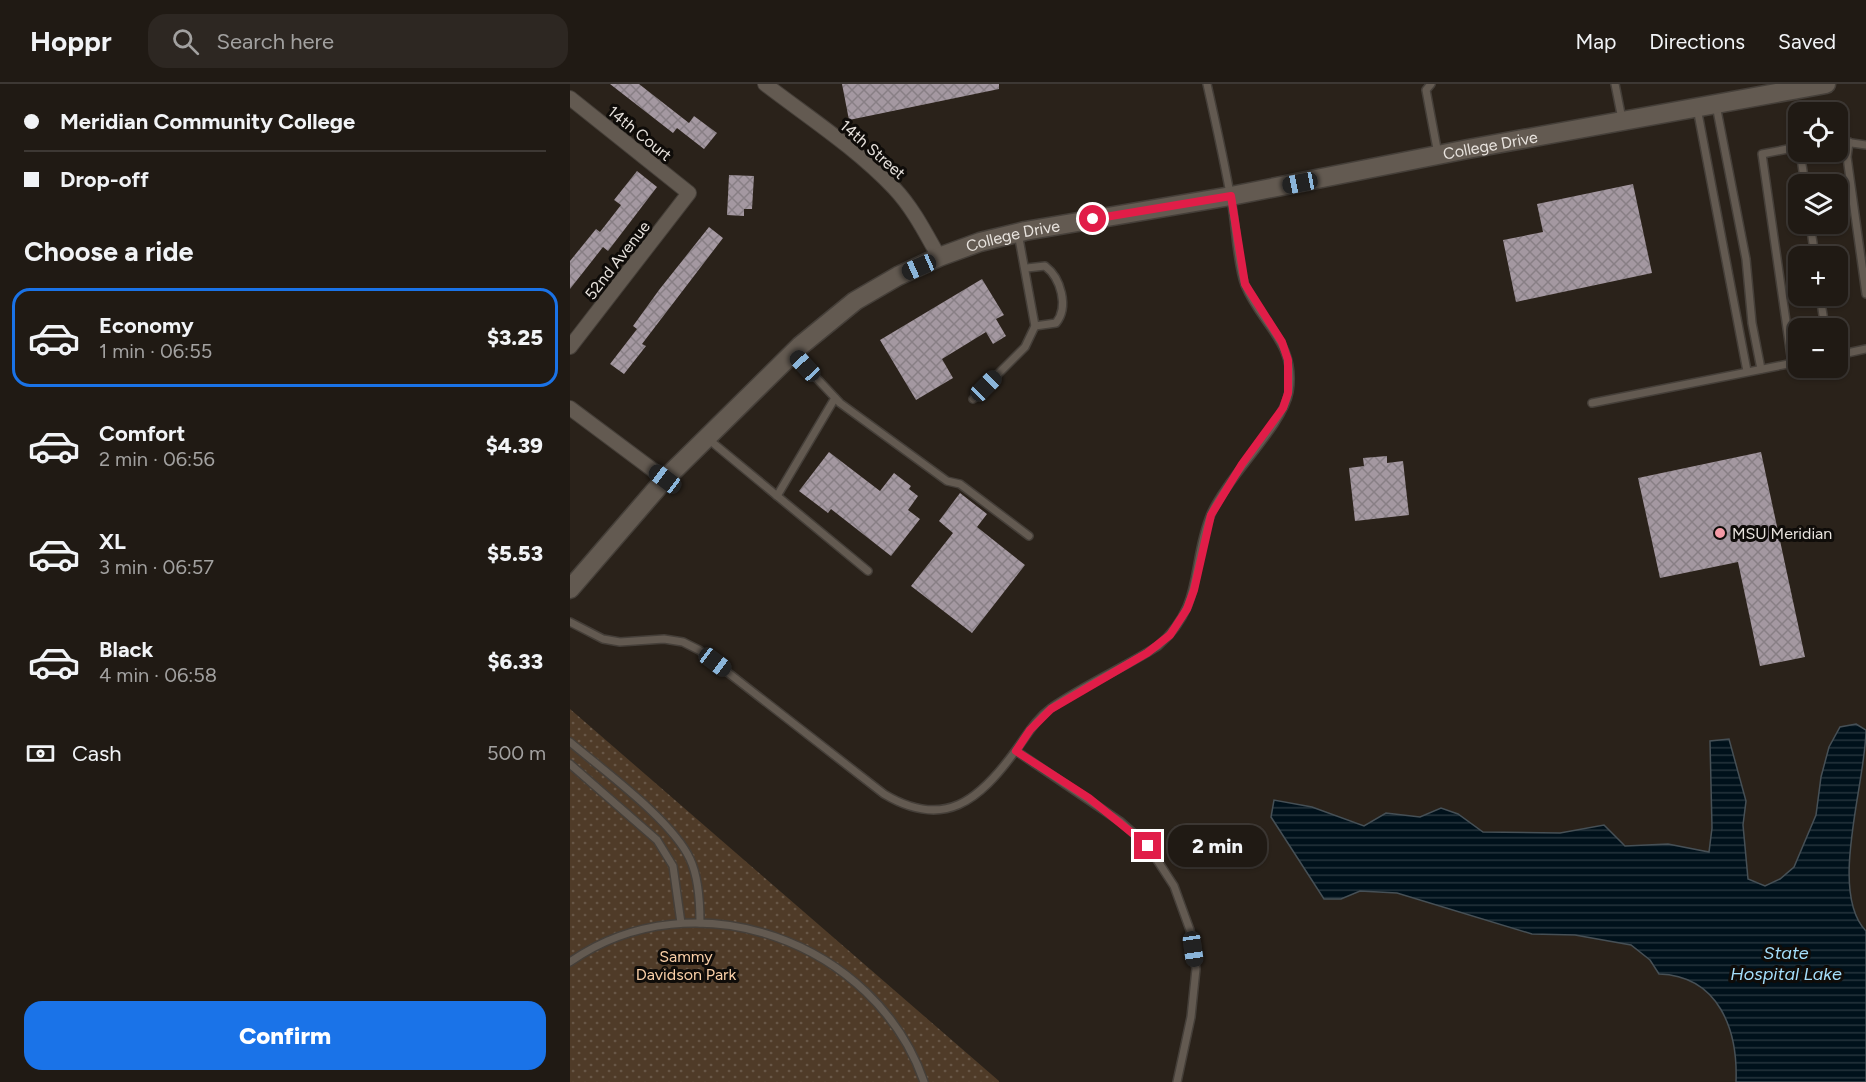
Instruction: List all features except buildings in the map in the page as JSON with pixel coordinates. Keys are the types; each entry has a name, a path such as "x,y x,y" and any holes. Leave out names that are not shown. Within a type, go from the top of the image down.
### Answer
{"street":[{"name":"14th Street","path":"765,84 868,163 895,189 912,209 939,257"},
{"name":"College Drive","path":"570,589 665,479 793,353 855,301 898,276 939,257 980,242 1018,233 1231,196 1438,155 1805,86 1826,84"},
{"name":"14th Court","path":"570,98 689,193"},
{"name":"52nd Avenue","path":"570,347 689,193"},
{"path":"570,408 665,479"}],"lane":[{"path":"570,622 603,639 620,642 664,639 683,642 699,650 884,794 912,808 941,811 955,807 982,788 1016,751 1030,730 1051,709 1150,651 1170,635 1187,609 1194,590 1211,515 1242,464 1283,408 1288,393 1288,360 1282,342 1245,284 1231,196 1207,84"},
{"path":"1431,84 1426,90 1438,155"},
{"path":"1615,84 1622,122"},
{"path":"1716,104 1746,259 1752,323 1761,369"},
{"path":"1697,108 1747,371"},
{"path":"1866,145 1849,142 1847,157 1866,294"},
{"path":"1788,149 1762,154 1788,318"},
{"path":"973,399 1025,347 1035,326 1027,268 1018,233"},
{"path":"1027,268 1045,266 1052,272 1065,305 1062,316 1056,323 1035,326"},
{"path":"1848,352 1866,349"},
{"path":"793,353 835,398 947,481 960,484 1029,536"},
{"path":"1592,403 1788,363"},
{"path":"777,496 835,398"},
{"path":"707,438 868,571"},
{"path":"570,742 670,829 690,859 700,902 700,923"},
{"path":"1016,751 1121,822 1148,846 1173,886 1190,930 1196,969 1191,1017 1177,1082"},
{"path":"570,764 657,840 673,866 681,924"},
{"path":"570,962 603,944 631,933 681,924 700,923 748,928 776,936 828,961 859,985 891,1020 907,1045 924,1082"}],"green space":[{"name":"Sammy Davidson Park","path":"570,709 999,1081 999,1082 570,1082"}],"water":[{"name":"State Hospital Lake","path":"1856,724 1866,730 1849,864 1850,890 1855,913 1866,931 1866,1082 1736,1082 1733,1043 1721,1009 1697,984 1680,977 1659,974 1650,960 1631,945 1575,935 1532,934 1397,893 1360,891 1341,899 1324,899 1271,817 1274,800 1312,807 1364,826 1386,813 1420,817 1441,808 1458,814 1483,832 1560,833 1604,825 1625,846 1668,844 1709,852 1712,828 1710,741 1729,739 1746,801 1743,825 1748,879 1765,886 1780,879 1794,867 1816,815 1821,777 1829,747 1840,727"}],"place":[{"name":"MSU Meridian","path":"1720,533"}],"route":[{"path":"1093,219 1231,196 1245,284 1254,302 1282,342 1288,360 1288,393 1283,408 1242,464 1211,515 1194,590 1178,625 1158,646 1051,709 1040,718 1016,751 1089,798 1148,846"}]}
